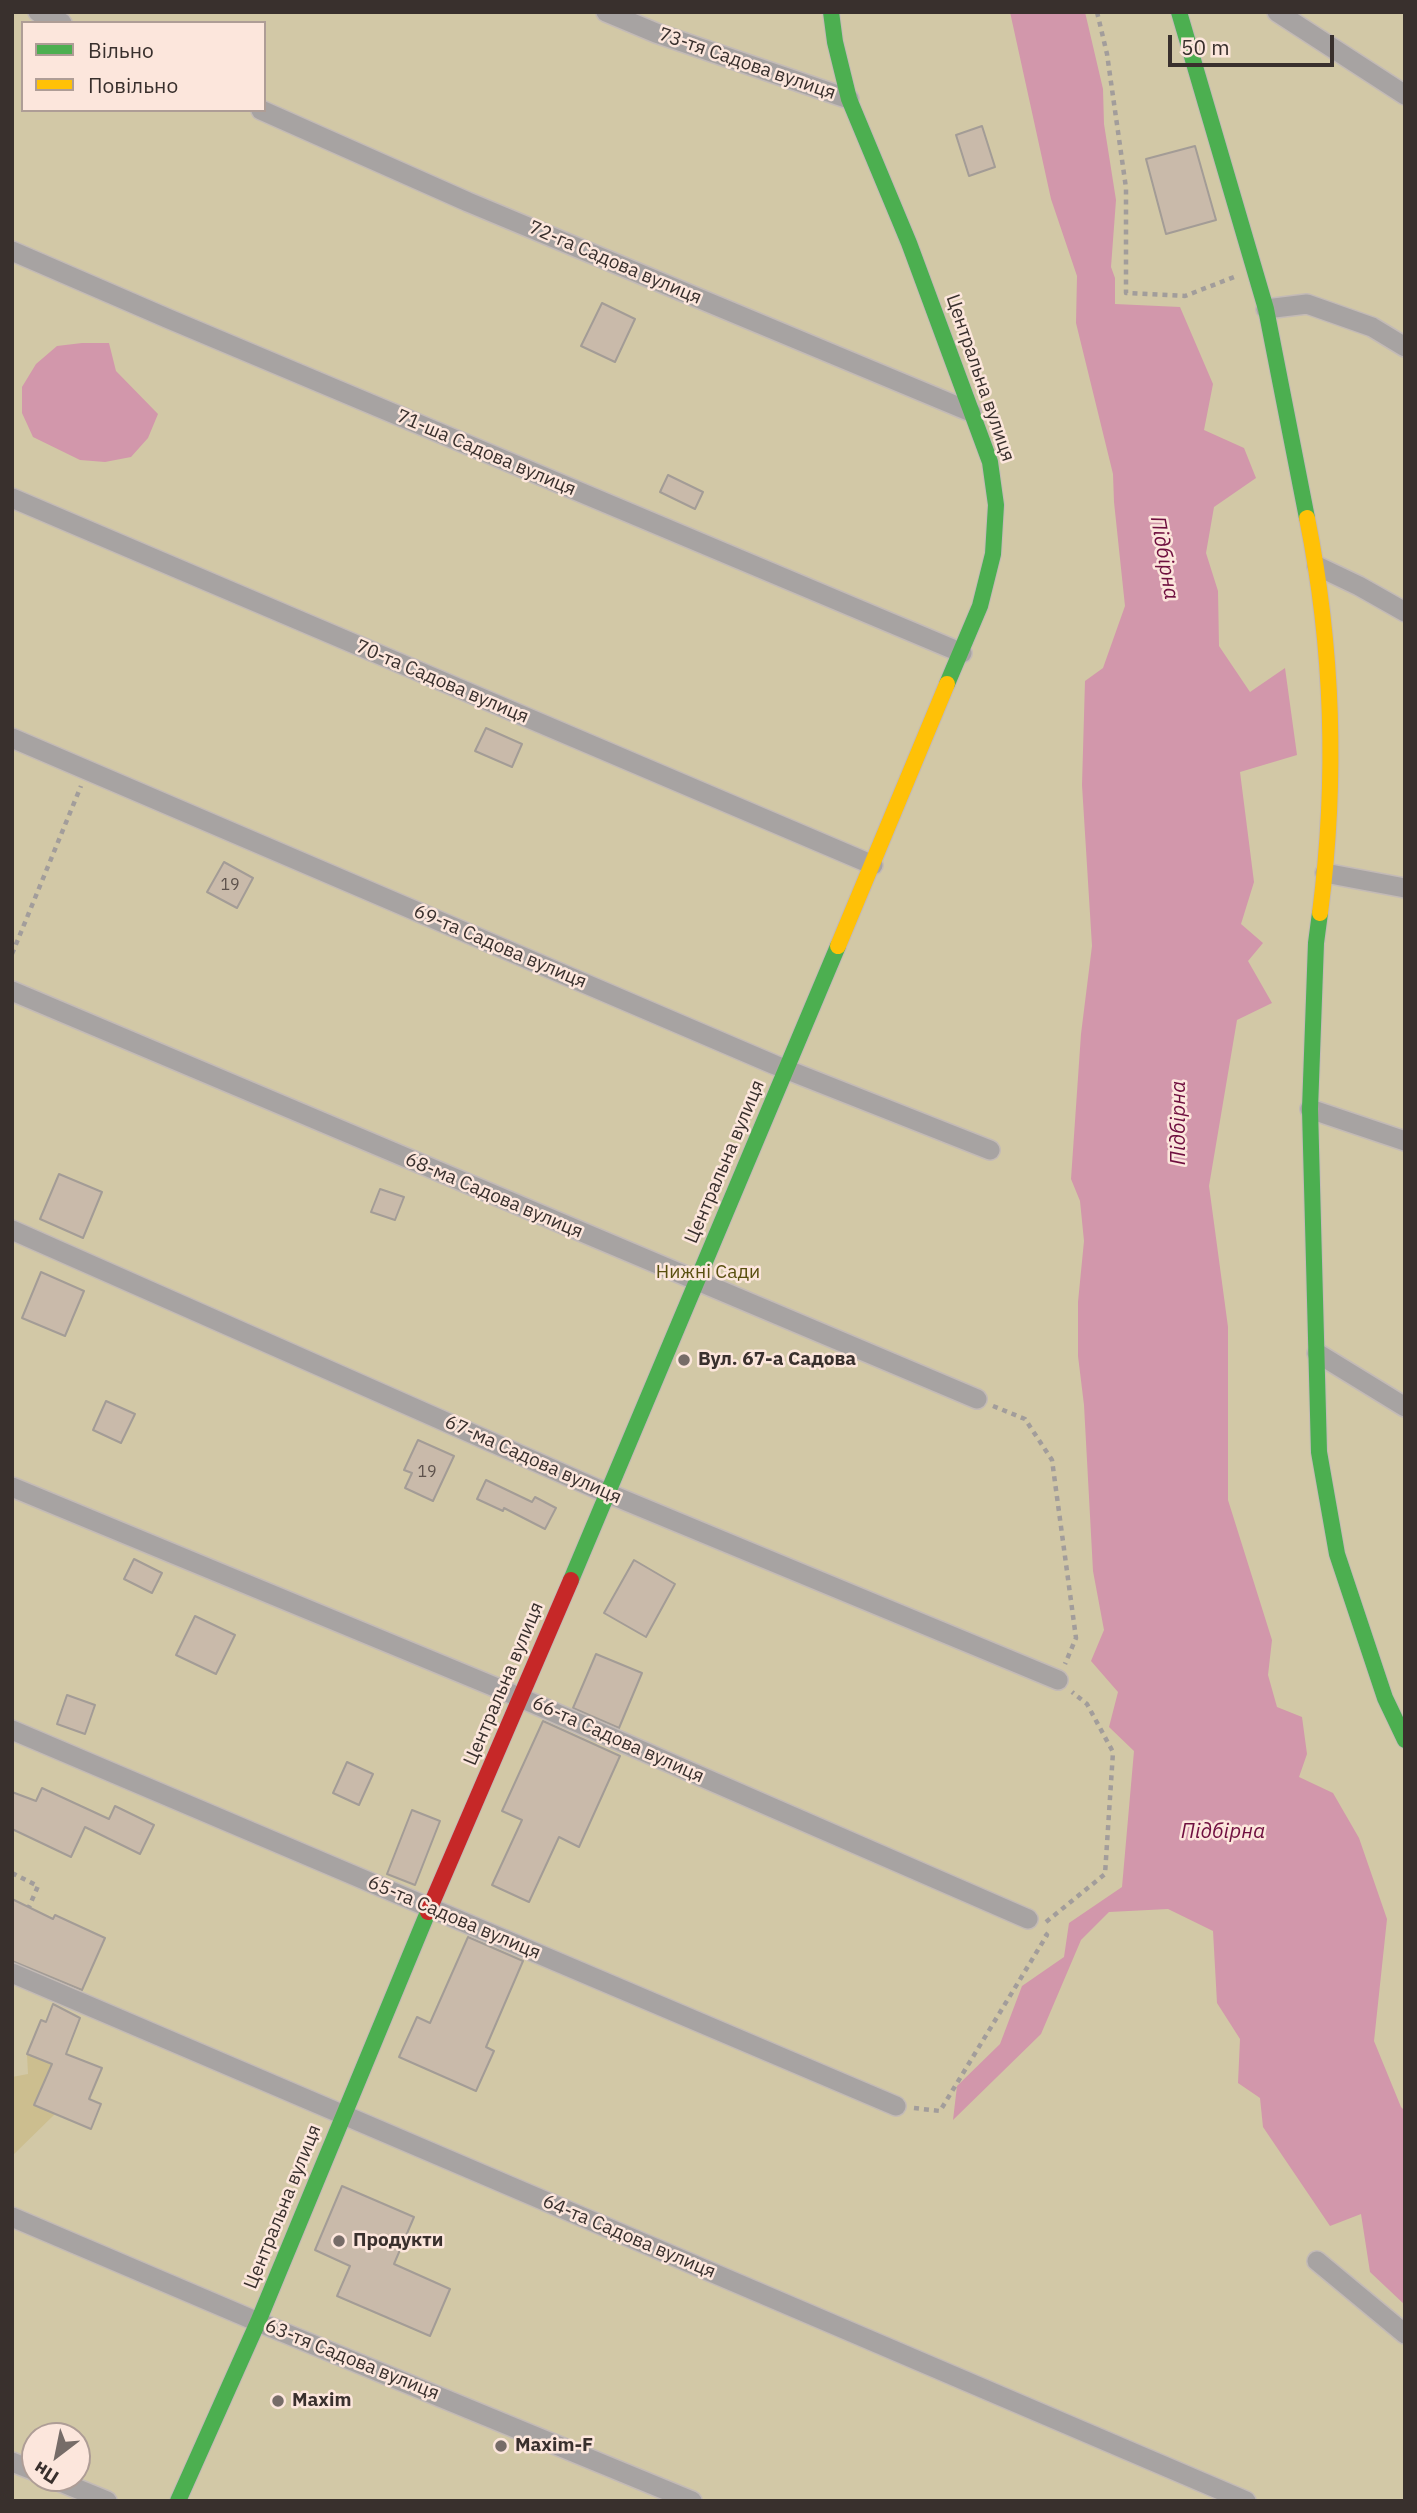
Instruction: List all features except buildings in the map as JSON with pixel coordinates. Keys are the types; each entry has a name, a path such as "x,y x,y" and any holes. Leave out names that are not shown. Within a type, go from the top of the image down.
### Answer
{"street":[{"path":"38,12 58,21"},
{"name":"73-тя Садова вулиця","path":"606,12 656,33 849,99"},
{"name":"Центральна вулиця","path":"178,2501 258,2322 430,1908 698,1283 980,606 992,554 996,505 990,462 909,243 849,99 835,42 831,12"},
{"path":"1179,12 1266,309 1317,566 1331,719 1325,873 1316,943 1310,1109 1319,1451 1337,1554 1395,1699 1405,1740"},
{"path":"1277,12 1405,95"},
{"name":"72-га Садова вулиця","path":"266,112 481,207 971,412"},
{"name":"71-ша Садова вулиця","path":"12,251 962,653"},
{"path":"1266,309 1307,304 1372,327 1405,347"},
{"name":"70-та Садова вулиця","path":"12,498 873,865"},
{"path":"1317,566 1405,612"},
{"name":"69-та Садова вулиця","path":"12,738 786,1070 990,1150"},
{"path":"1325,873 1405,888"},
{"name":"68-ма Садова вулиця","path":"12,991 977,1399"},
{"path":"1310,1109 1405,1141"},
{"name":"67-ма Садова вулиця","path":"12,1230 608,1494 1058,1680"},
{"path":"1318,1353 1405,1407"},
{"name":"66-та Садова вулиця","path":"12,1487 521,1698 1028,1919"},
{"name":"65-та Садова вулиця","path":"12,1730 896,2106"},
{"name":"64-та Садова вулиця","path":"12,1973 1246,2501"},
{"name":"63-тя Садова вулиця","path":"12,2217 692,2501"},
{"path":"1317,2261 1405,2334"},
{"path":"85,2492 107,2501"}],"path":[{"path":"1097,12 1107,54 1126,188 1126,293 1185,296 1255,270"},
{"path":"12,954 87,770"},
{"path":"977,1399 1025,1419 1052,1460 1076,1638 1058,1680"},
{"path":"12,1874 38,1886 29,1907"}],"green space":[{"name":"Нижні Сади","path":"12,12 1405,12 1405,2501 12,2501"}],"shaded area":[{"path":"27,2054 52,2064 35,2105 55,2114 12,2156 12,2077 28,2074"}],"water":[{"name":"Підбірна","path":"1010,12 1085,12 1103,89 1104,124 1116,200 1111,267 1115,278 1115,304 1180,307 1213,384 1204,430 1244,448 1256,478 1214,507 1206,553 1218,591 1219,646 1250,692 1285,668 1297,755 1240,772 1254,882 1241,924 1263,943 1248,961 1272,1003 1237,1020 1209,1186 1228,1327 1228,1500 1272,1640 1268,1675 1277,1707 1302,1717 1307,1754 1299,1777 1333,1793 1359,1838 1387,1919 1374,2041 1405,2111 1405,2305 1370,2272 1361,2214 1330,2226 1263,2127 1260,2098 1238,2083 1240,2039 1217,2003 1213,1931 1168,1909 1109,1912 1081,1940 1041,2034 953,2120 957,2086 1000,2044 1022,1986 1064,1957 1069,1923 1122,1887 1134,1751 1109,1727 1118,1692 1091,1661 1104,1630 1093,1571 1084,1405 1078,1356 1078,1302 1084,1241 1080,1201 1071,1179 1081,1034 1092,946 1082,785 1085,681 1103,668 1125,606 1113,474 1076,323 1077,276 1051,199"},
{"path":"109,343 116,371 158,414 148,438 131,457 105,462 80,460 33,437 22,413 22,387 36,364 57,346"}],"traffic: fast":[{"path":"831,12 835,42 849,99 909,243 990,462 996,505 993,554 980,606 947,684"},
{"path":"1179,12 1266,309 1307,518"},
{"path":"1320,913 1316,943 1310,1109 1319,1452 1337,1554 1385,1698 1405,1740"},
{"path":"571,1580 838,946"},
{"path":"178,2501 258,2322 428,1912"}],"traffic: slow":[{"path":"1307,518 1322,616 1330,715 1329,814 1320,913"},
{"path":"838,946 947,684"}],"traffic: jam":[{"path":"428,1912 571,1580"}],"place":[{"name":"Вул. 67-а Садова","path":"684,1360"},
{"name":"Продукти","path":"339,2241"},
{"name":"Maxim","path":"278,2401"},
{"name":"Maxim-F","path":"501,2446"}]}
